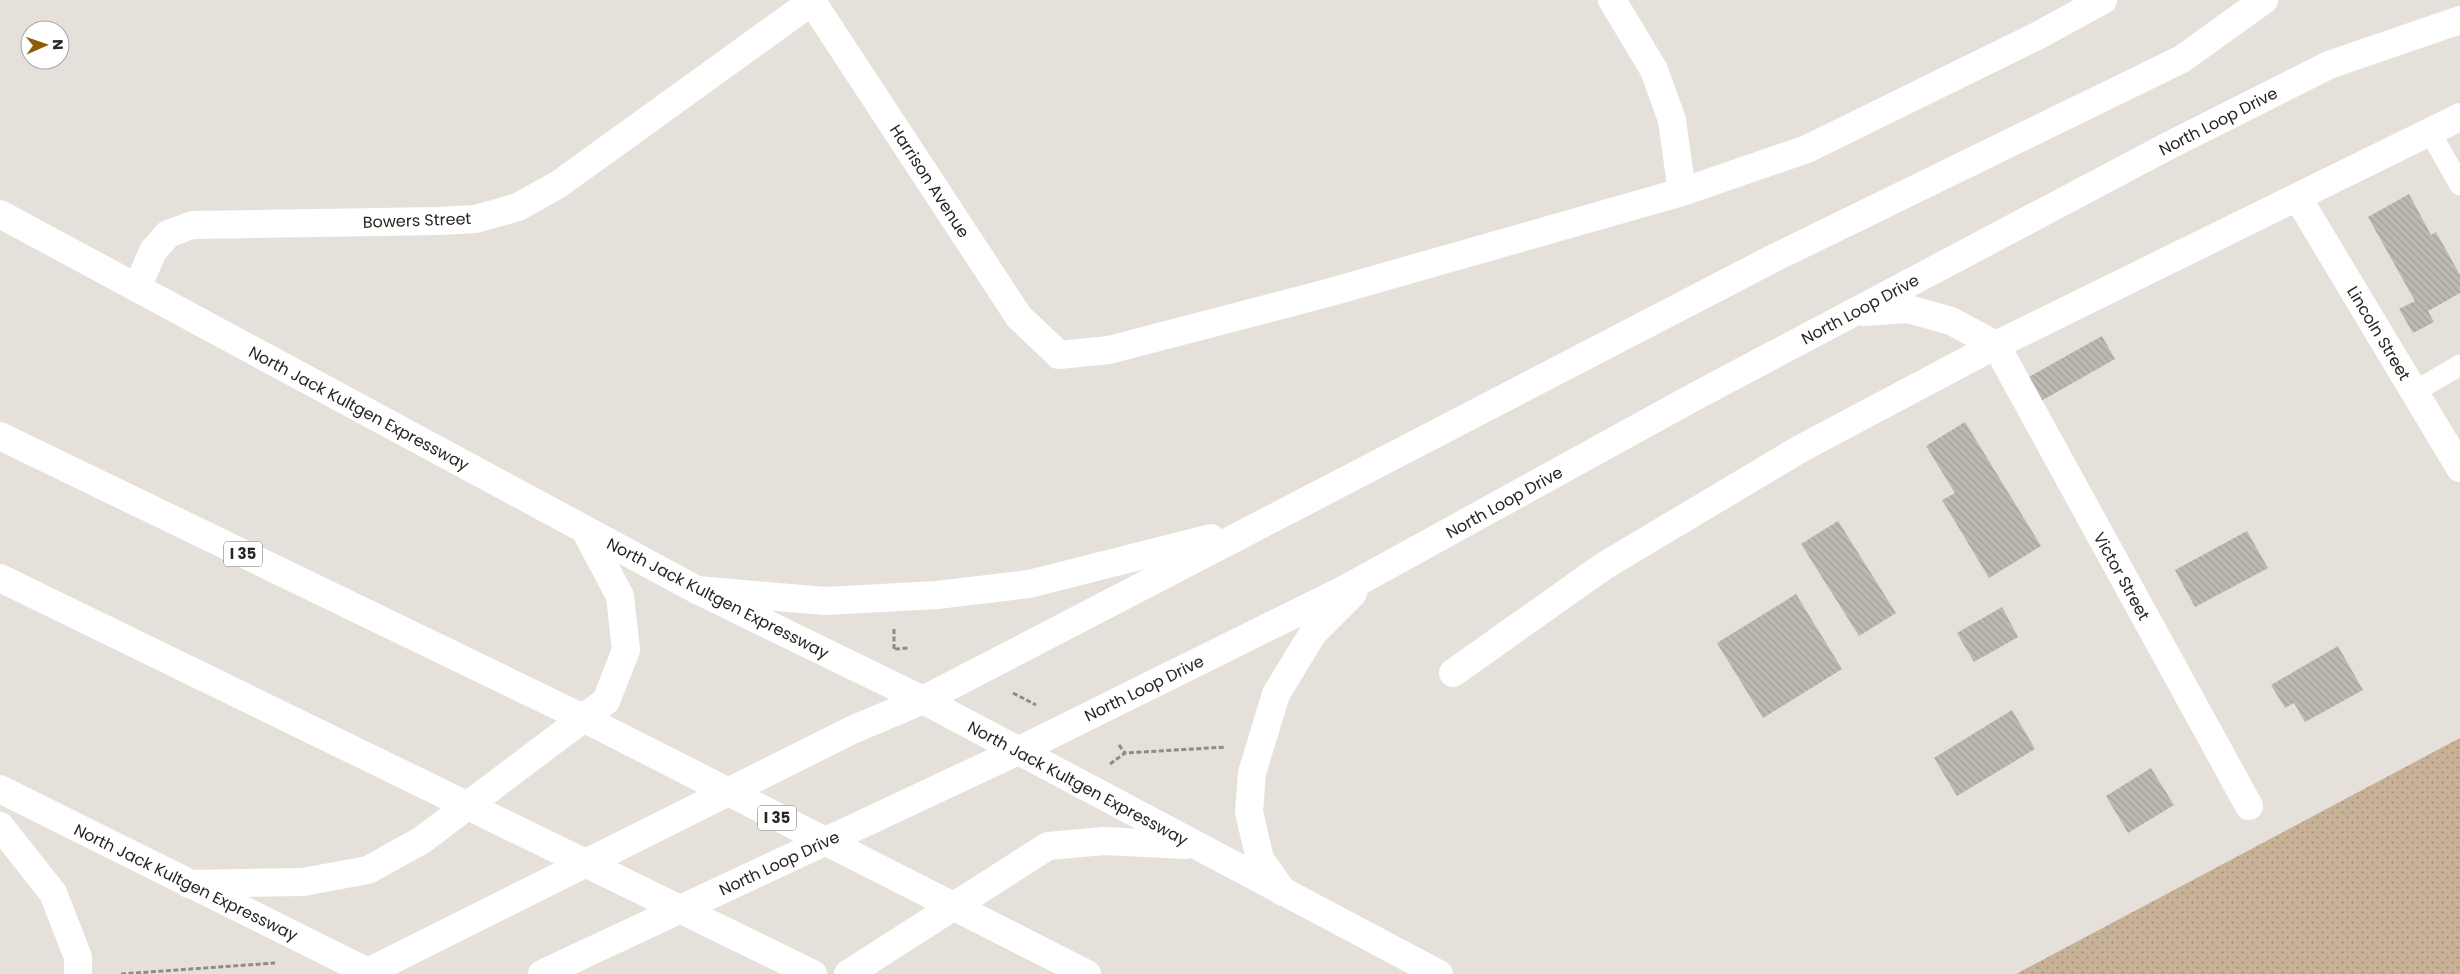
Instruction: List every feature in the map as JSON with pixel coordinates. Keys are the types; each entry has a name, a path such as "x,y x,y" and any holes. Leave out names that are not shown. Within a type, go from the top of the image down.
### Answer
{"main road":[{"name":"Harrison Avenue","path":"812,0 1019,316 1059,355 1109,350 1331,292 1682,192"},
{"name":"Bowers Street","path":"137,288 153,251 168,234 192,225 439,221 476,218 518,207 560,184 812,0"},
{"path":"1612,0 1654,70 1672,120 1682,192 1807,149 2039,35 2103,0"},
{"path":"368,973 852,730 923,700 1772,259 2182,59 2264,0"},
{"name":"North Loop Drive","path":"542,974 1018,751 1370,575 1694,396 2168,146 2329,65 2460,20"},
{"path":"1453,673 1621,556 1800,449 1996,345 2460,117"},
{"name":"Lincoln Street","path":"2298,198 2460,468"},
{"name":"North Jack Kultgen Expressway","path":"0,214 697,590 923,700 1439,974"},
{"path":"1855,312 1908,309 1951,321 1996,345"},
{"name":"Victor Street","path":"1996,345 2249,806"},
{"name":"I 35","path":"0,436 580,717 1077,969"},
{"path":"697,590 825,601 946,594 1029,584 1261,525"},
{"path":"189,884 303,882 368,870 422,840 606,701 626,650 620,596 585,530"},
{"path":"1283,892 1260,859 1249,812 1255,764 1276,694 1308,641 1370,575"},
{"path":"0,578 813,974"},
{"name":"North Jack Kultgen Expressway","path":"0,789 368,973"},
{"path":"0,826 54,893 78,957 78,974"},
{"path":"848,974 1048,846 1104,841 1195,845"}],"lane":[{"path":"2430,132 2460,185"},
{"path":"2414,392 2460,365"}],"path":[{"path":"894,621 894,649"},
{"path":"1013,693 1043,709"},
{"path":"1119,745 1125,753"},
{"path":"1110,764 1125,753 1233,746"},
{"path":"121,974 275,962"}],"shaded area":[{"path":"2460,738 2460,974 2016,974"}],"building":[{"path":"2409,194 2431,235 2436,232 2460,275 2460,293 2428,311 2434,322 2413,333 2399,309 2415,301 2368,217"},
{"path":"2102,336 2115,359 2041,401 2027,378"},
{"path":"1965,422 2041,546 1989,578 1942,500 1955,493 1926,446"},
{"path":"1838,521 1896,613 1859,636 1801,544"},
{"path":"2247,531 2268,568 2195,607 2175,570"},
{"path":"1796,594 1842,669 1763,718 1717,643"},
{"path":"2002,607 2018,637 1974,662 1957,633"},
{"path":"2338,646 2363,690 2305,722 2294,703 2285,708 2271,685"},
{"path":"2012,710 2035,749 1957,796 1934,758"},
{"path":"2151,768 2174,805 2128,833 2106,796"}]}
